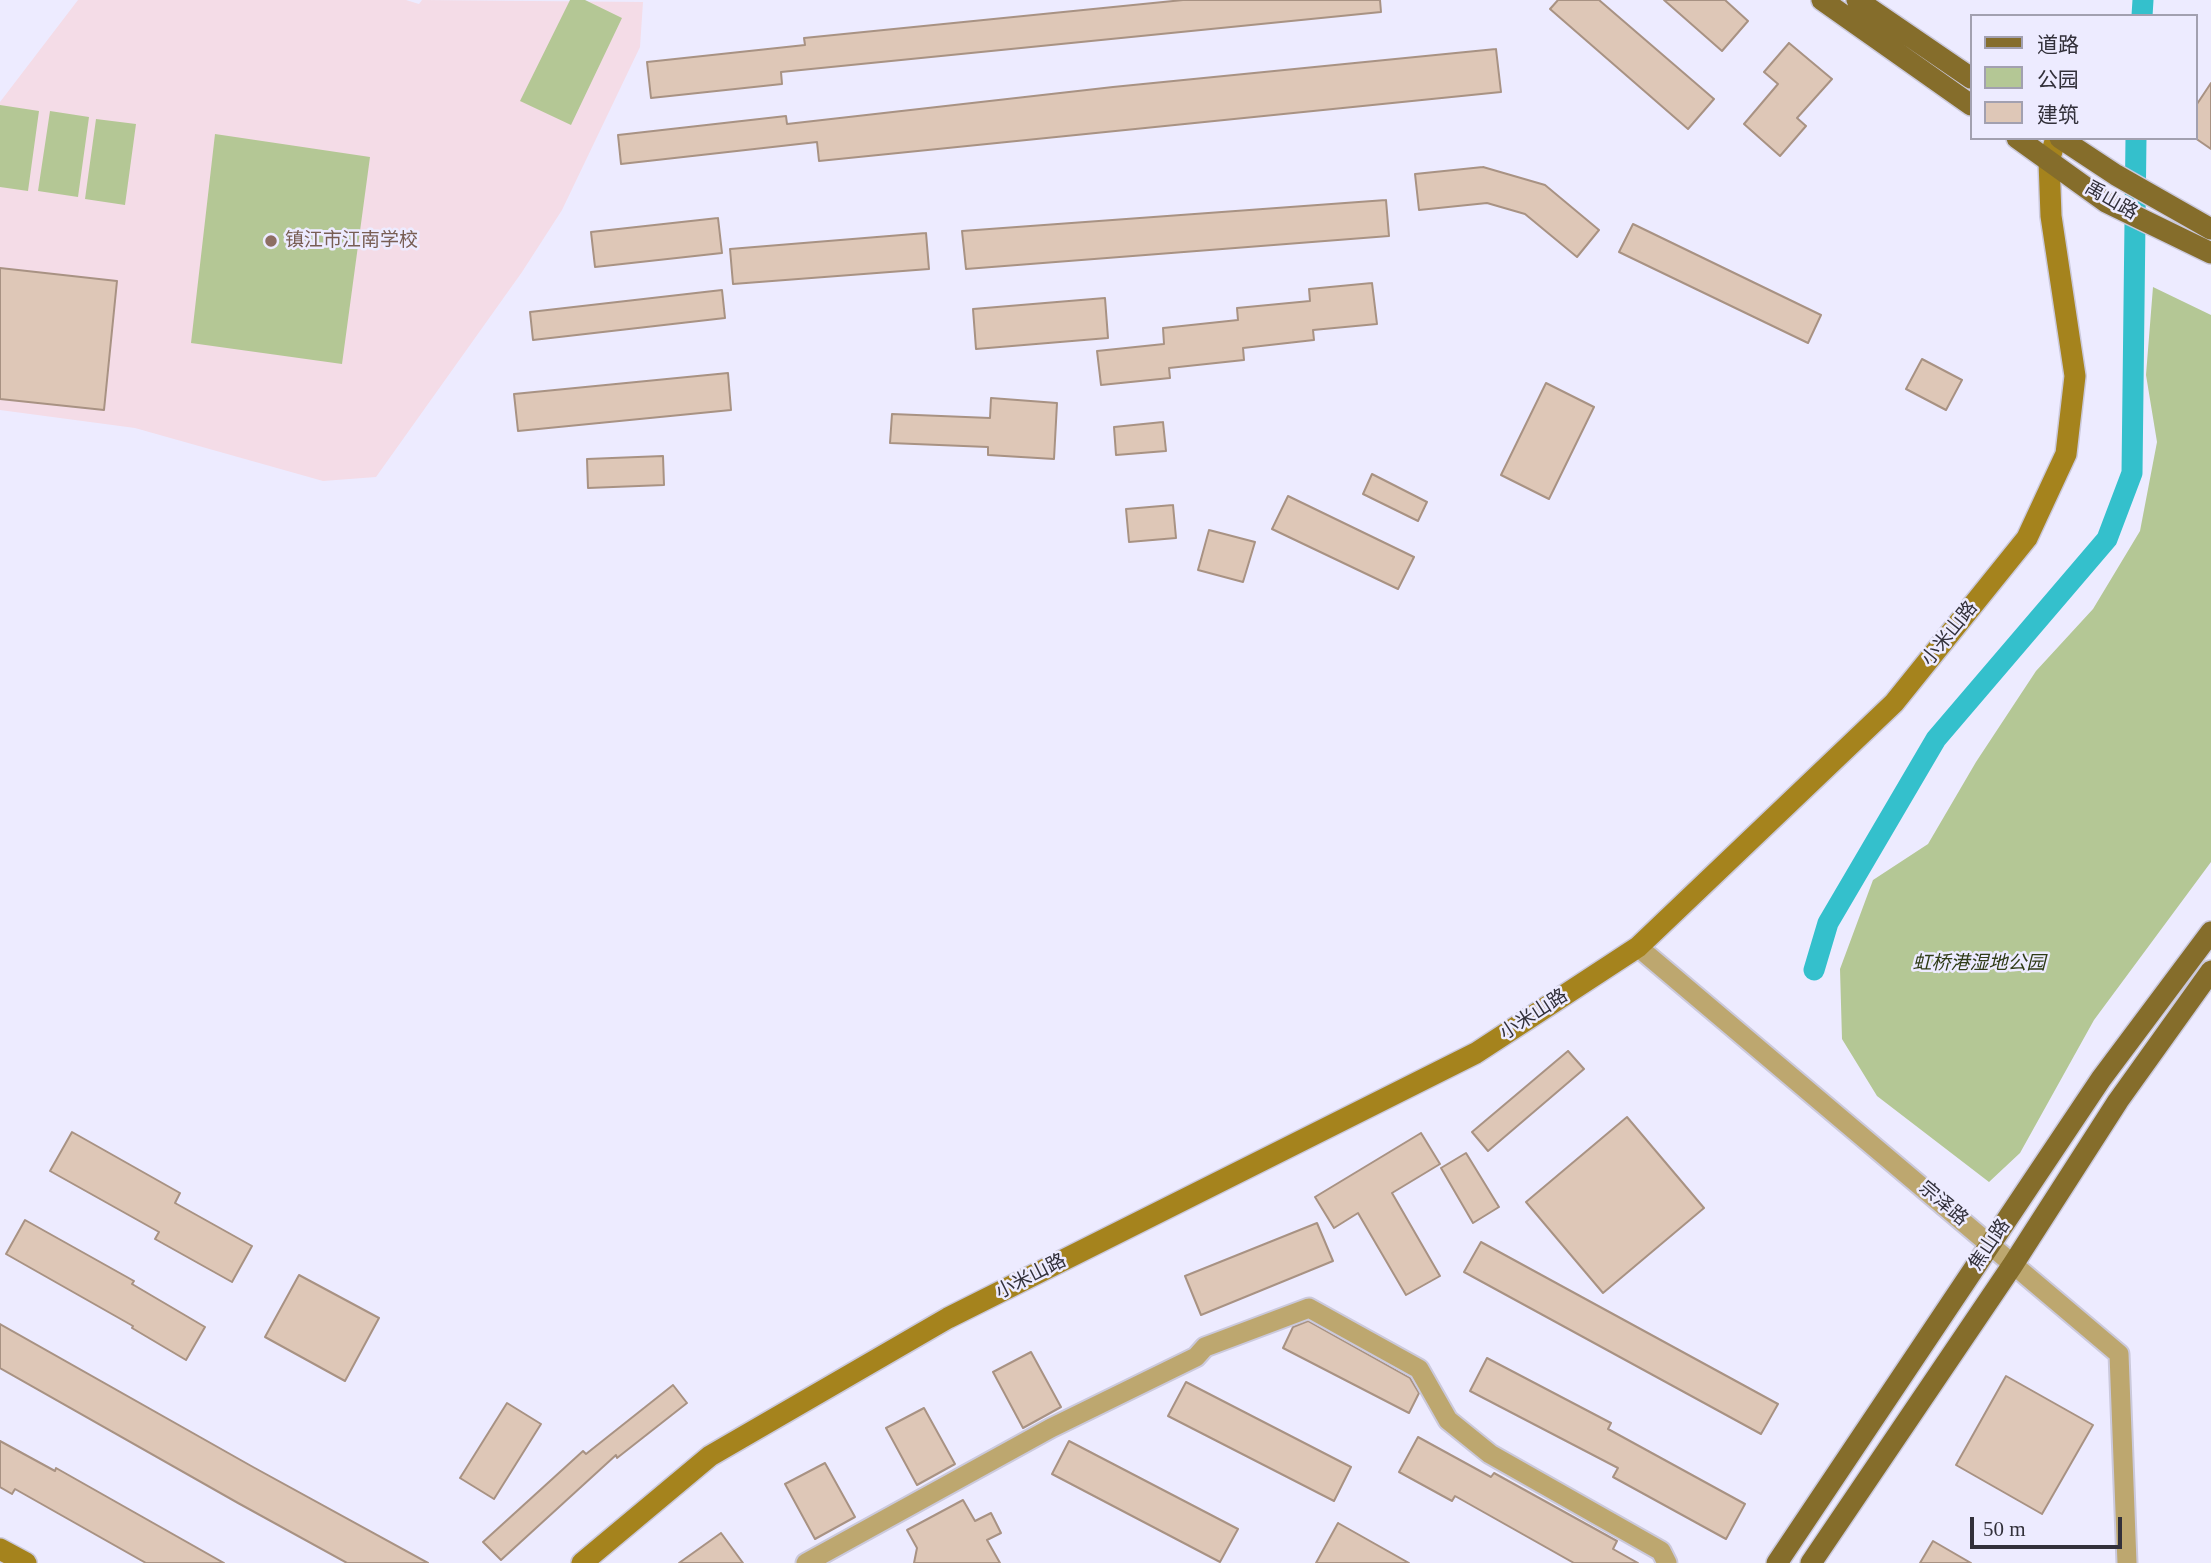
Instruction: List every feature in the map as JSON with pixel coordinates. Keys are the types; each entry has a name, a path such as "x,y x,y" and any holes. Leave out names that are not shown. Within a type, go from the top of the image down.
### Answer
{"main road":[{"path":"1822,0 1969,104"},
{"path":"1857,0 1969,77"},
{"name":"禹山路","path":"2020,140 2106,202 2211,253"},
{"name":"禹山路","path":"2061,140 2211,229"},
{"name":"焦山路","path":"1777,1563 2101,1079 2211,932"},
{"name":"焦山路","path":"1811,1563 2012,1266 2118,1101 2211,971"}],"street":[{"name":"小米山路","path":"582,1563 722,1450 947,1318 1476,1053 1638,947 1894,703 2026,538 2066,454 2075,376 2051,216 2049,161 2057,140"},
{"name":"宗泽路","path":"1638,947 2119,1354 2127,1563"},
{"path":"806,1563 1051,1428 1196,1357 1205,1347 1309,1308 1419,1369 1448,1420 1490,1454 1661,1551 1667,1563"},
{"path":"0,1549 26,1563"}],"shaded area":[{"name":"镇江市江南学校","path":"78,0 406,0 419,4 422,0 643,2 640,47 562,210 522,272 376,477 323,481 135,428 0,410 0,102"}],"green space":[{"path":"570,0 585,0 622,18 571,125 520,101"},
{"path":"0,105 39,111 28,191 0,187"},
{"path":"50,111 89,117 78,197 38,191"},
{"path":"96,119 136,124 125,205 85,199"},
{"path":"215,134 370,157 342,364 191,343"},
{"name":"虹桥港湿地公园","path":"2153,287 2211,315 2211,862 2094,1020 2020,1153 1989,1182 1877,1096 1842,1039 1840,969 1873,880 1928,844 1976,762 2036,671 2093,609 2140,531 2157,442 2146,375"}],"building":[{"path":"1183,0 1380,0 1381,12 781,72 782,84 651,98 647,62 805,45 804,38"},
{"path":"1558,0 1599,0 1714,99 1688,129 1550,9"},
{"path":"1664,0 1725,0 1748,21 1722,51"},
{"path":"1789,43 1832,79 1797,118 1806,126 1780,156 1744,124 1778,84 1764,72"},
{"path":"1496,49 1501,92 819,161 817,142 621,164 618,135 786,116 787,124 1113,87"},
{"path":"2211,83 2211,149 2197,139 2197,104"},
{"path":"1483,167 1545,185 1599,230 1577,257 1525,214 1487,203 1419,210 1415,174"},
{"path":"1386,200 1389,236 966,269 962,231"},
{"path":"718,218 722,253 595,267 591,232"},
{"path":"1633,224 1821,315 1808,343 1619,252"},
{"path":"926,233 929,269 733,284 730,249"},
{"path":"0,268 117,281 104,410 0,399"},
{"path":"1372,283 1377,324 1313,330 1314,340 1243,348 1244,360 1169,368 1170,378 1101,385 1097,351 1164,344 1163,328 1238,320 1237,308 1310,301 1309,289"},
{"path":"722,290 725,318 533,340 530,312"},
{"path":"1105,298 1108,338 976,349 973,309"},
{"path":"1922,359 1962,380 1946,410 1906,389"},
{"path":"728,373 731,410 518,431 514,394"},
{"path":"1546,383 1594,407 1549,499 1501,475"},
{"path":"991,398 1057,403 1054,459 988,455 988,447 890,443 892,414 990,418"},
{"path":"1163,422 1166,451 1116,455 1114,427"},
{"path":"663,456 664,485 588,488 587,459"},
{"path":"1372,474 1427,502 1418,521 1363,494"},
{"path":"1288,496 1414,557 1398,589 1272,529"},
{"path":"1173,505 1176,538 1129,542 1126,509"},
{"path":"1209,530 1255,542 1243,582 1198,570"},
{"path":"1568,1051 1584,1069 1488,1151 1472,1132"},
{"path":"1627,1117 1704,1208 1603,1293 1526,1202"},
{"path":"72,1132 180,1193 175,1203 252,1246 232,1282 155,1239 159,1232 50,1171"},
{"path":"1421,1133 1440,1164 1392,1193 1440,1276 1406,1295 1358,1213 1334,1228 1315,1197"},
{"path":"1466,1153 1499,1207 1473,1223 1441,1168"},
{"path":"25,1220 134,1281 132,1284 205,1327 186,1360 132,1328 133,1326 6,1254"},
{"path":"1317,1223 1333,1261 1201,1315 1185,1276"},
{"path":"1481,1242 1778,1404 1761,1434 1464,1272"},
{"path":"299,1275 379,1318 345,1381 265,1337"},
{"path":"1308,1321 1410,1378 1419,1393 1409,1413 1283,1348 1293,1327"},
{"path":"0,1324 428,1563 347,1563 238,1503 0,1368"},
{"path":"1031,1352 1061,1407 1023,1428 993,1372"},
{"path":"1487,1358 1611,1423 1608,1429 1745,1504 1726,1539 1613,1477 1618,1468 1470,1391"},
{"path":"2006,1376 2093,1425 2042,1514 1956,1465"},
{"path":"1186,1382 1351,1467 1334,1501 1168,1416"},
{"path":"673,1385 687,1403 617,1458 616,1455 501,1560 483,1542 583,1451 586,1454"},
{"path":"507,1403 541,1424 494,1499 460,1478"},
{"path":"924,1408 955,1464 917,1485 886,1428"},
{"path":"1418,1437 1491,1477 1494,1473 1617,1541 1613,1549 1638,1563 1574,1563 1455,1496 1452,1501 1399,1472"},
{"path":"0,1441 55,1471 56,1468 224,1563 146,1563 15,1489 12,1494 0,1487"},
{"path":"1069,1441 1238,1529 1220,1562 1052,1474"},
{"path":"825,1463 855,1517 815,1539 785,1484"},
{"path":"963,1500 975,1521 991,1513 1001,1533 987,1540 1000,1563 914,1563 917,1548 907,1530"},
{"path":"1338,1523 1409,1563 1316,1563"},
{"path":"721,1533 743,1563 679,1563"},
{"path":"1933,1541 1971,1563 1920,1563"}],"waterway":[{"path":"2142,14 2143,0"},
{"path":"1814,970 1828,923 1936,739 2107,539 2132,473 2136,140"}],"place":[{"name":"镇江市江南学校","path":"271,241"}]}
